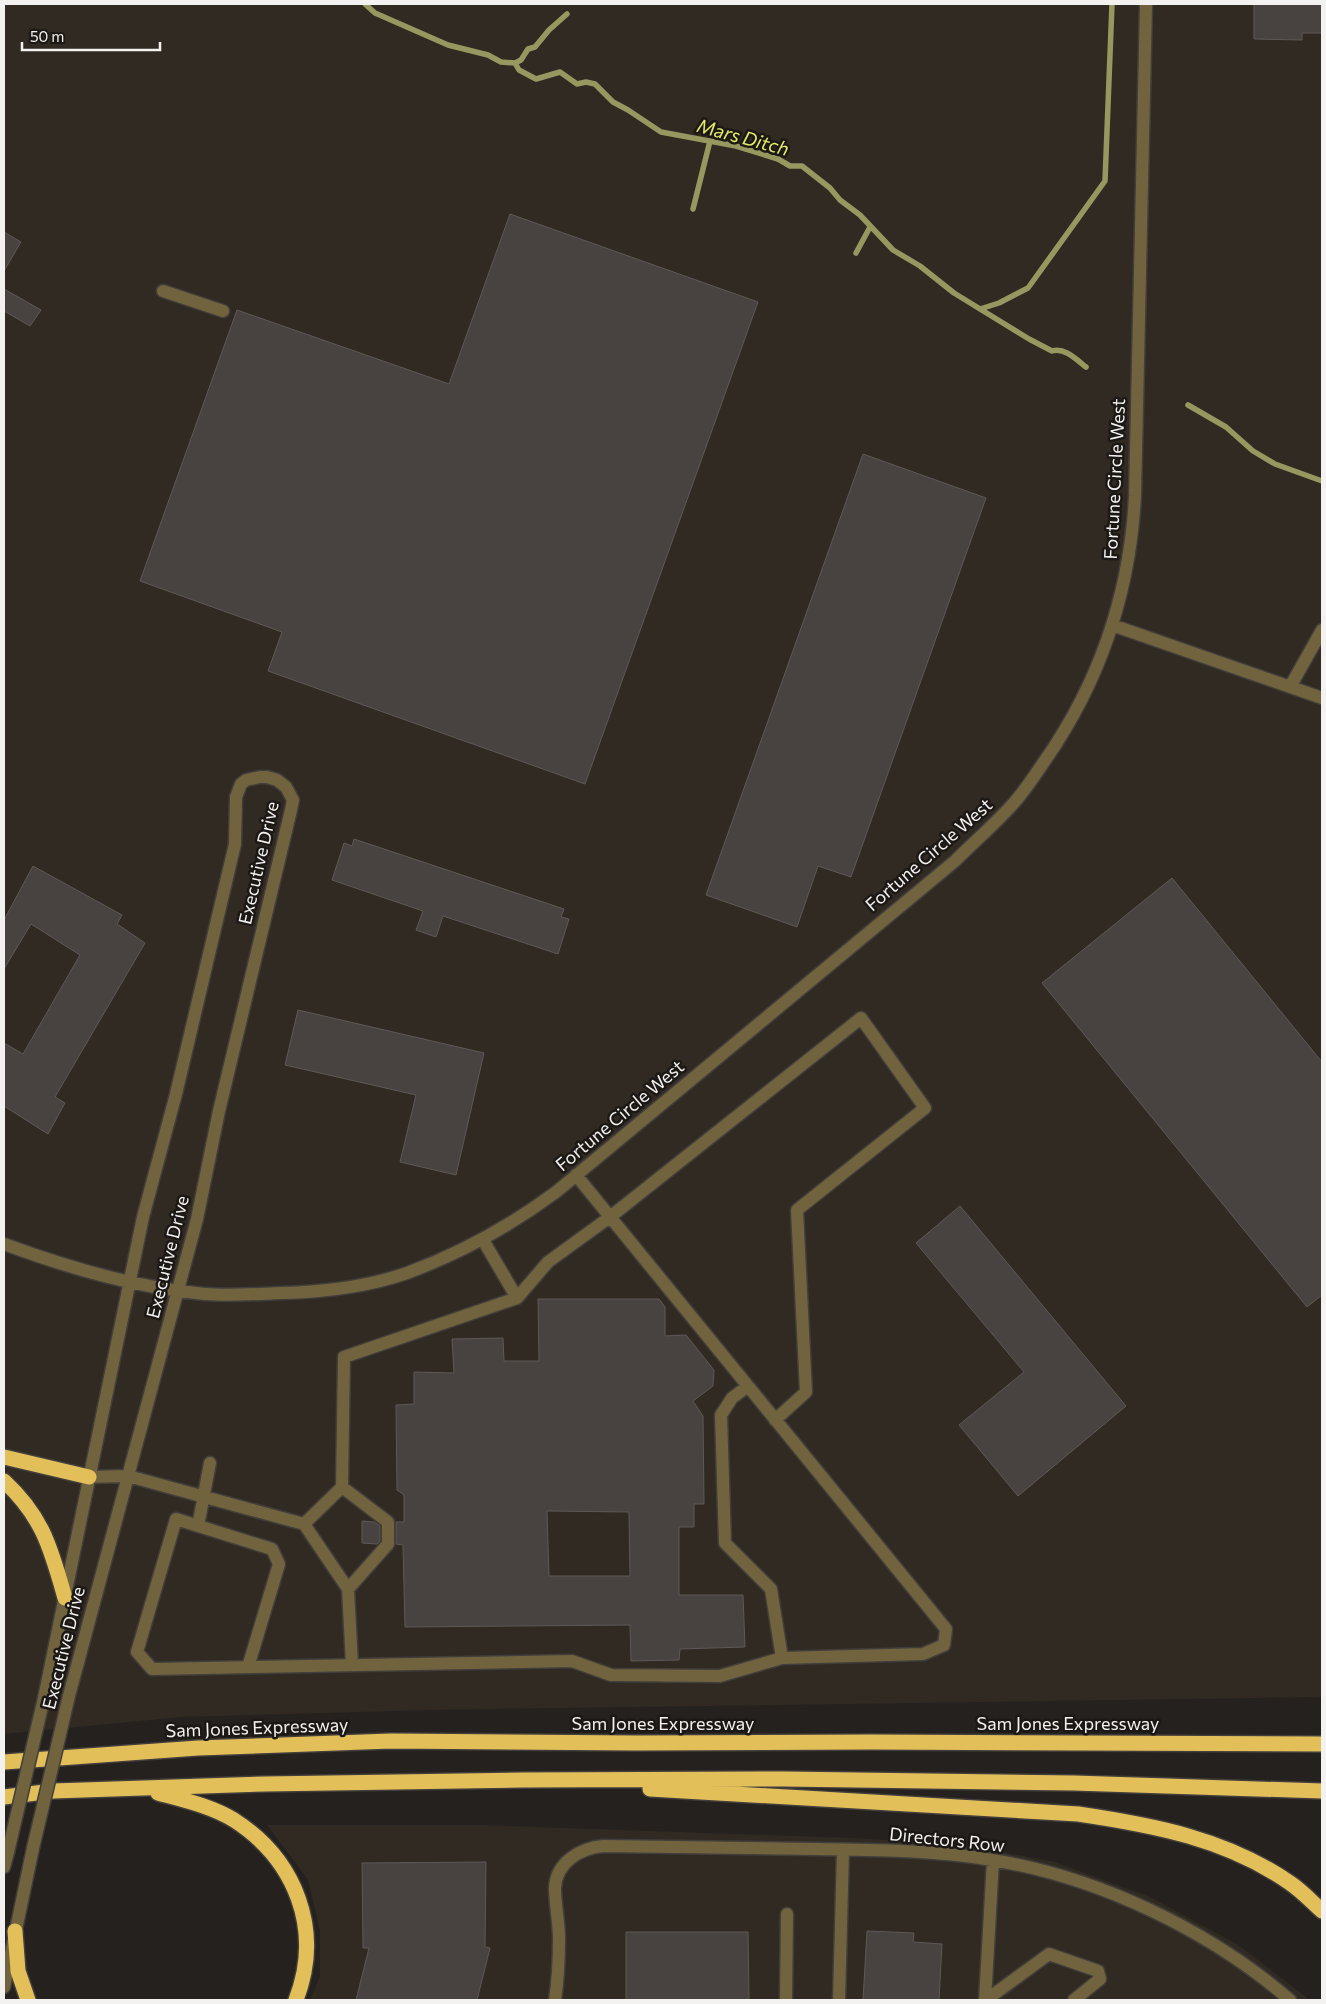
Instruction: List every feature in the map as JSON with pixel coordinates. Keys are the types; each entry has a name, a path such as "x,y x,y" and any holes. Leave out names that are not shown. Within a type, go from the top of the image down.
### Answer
{"highway":[{"path":"4,1457 89,1477"},
{"path":"4,1481 23,1502 46,1538 65,1598"},
{"name":"Sam Jones Expressway","path":"4,1762 198,1748 391,1741 636,1744 890,1742 1315,1744 1322,1739"},
{"path":"4,1797 53,1791 265,1784 522,1780 784,1779 1074,1783 1322,1791"},
{"path":"522,1780 757,1796 1078,1814 1132,1822 1174,1831 1207,1841 1250,1859 1291,1884 1322,1911"},
{"path":"146,1789 209,1808 225,1816 248,1830 277,1860 291,1880 298,1896 306,1929 304,1972 296,2000"},
{"path":"15,1931 17,1965 28,2000"}],"street":[{"name":"Fortune Circle West","path":"4,1244 65,1265 129,1282 178,1291 208,1294 309,1292 367,1283 433,1263 483,1240 511,1224 576,1176 955,861 999,819 1024,790 1060,740 1086,690 1112,625 1127,570 1134,524 1146,4"},
{"path":"163,291 223,311"},
{"path":"1112,625 1322,698"},
{"path":"1290,687 1322,630"},
{"name":"Executive Drive","path":"4,1866 44,1698 143,1216 176,1094 235,844 236,797 241,784 246,780 267,777 284,784 291,795 292,803 218,1111 197,1219 69,1696 33,1848 4,1987"},
{"path":"304,1524 342,1487 344,1357 517,1298 548,1262 610,1217 861,1018 925,1108 797,1210 806,1392 775,1420"},
{"path":"248,1667 279,1564 272,1549 176,1519 137,1652 152,1669 572,1661 611,1675 720,1676 782,1658 923,1654 944,1645 946,1629 576,1176"},
{"path":"483,1240 517,1298"},
{"path":"748,1386 732,1398 721,1415 725,1543 771,1589 782,1658"},
{"path":"198,1526 210,1463"},
{"path":"89,1477 128,1476 304,1524 348,1589 352,1666"},
{"path":"342,1487 388,1522 388,1544 348,1589"},
{"name":"Directors Row","path":"555,2000 559,1954 555,1886 560,1872 569,1859 590,1847 603,1846 907,1851 993,1860 1030,1868 1081,1883 1175,1922 1233,1957 1290,2000"},
{"path":"839,2000 842,1850"},
{"path":"986,2000 993,1860"},
{"path":"786,2000 787,1914"},
{"path":"986,2000 1049,1954 1098,1971 1100,1979 1074,2000"}],"shaded area":[{"path":"4,4 1322,4 1322,1697 430,1710 182,1717 4,1734"},
{"path":"267,1825 483,1825 852,1838 966,1845 1055,1862 1150,1897 1237,1944 1310,2000 310,2000 320,1976 320,1931 308,1880"}],"building":[{"path":"1254,4 1322,4 1322,33 1302,33 1302,40 1254,39"},
{"path":"510,214 758,302 585,784 268,671 282,632 140,581 237,310 449,384"},
{"path":"4,232 21,242 4,271"},
{"path":"4,289 41,310 30,326 4,311"},
{"path":"863,454 986,498 851,877 818,866 797,927 706,895"},
{"path":"354,839 564,909 561,917 569,919 558,954 443,916 436,937 416,930 423,911 332,880 344,843 352,846"},
{"path":"33,866 122,915 117,924 145,943 55,1097 65,1103 48,1134 4,1106 4,1043 23,1054 80,955 31,924 4,969 4,920"},
{"path":"1172,878 1322,1062 1322,1295 1307,1307 1042,983"},
{"path":"298,1010 484,1053 456,1175 400,1162 416,1095 285,1065"},
{"path":"960,1206 1126,1406 1018,1496 959,1425 1024,1372 916,1243"},
{"path":"538,1299 659,1299 665,1307 665,1336 686,1335 714,1370 713,1386 693,1401 703,1416 704,1504 694,1504 694,1527 679,1527 679,1595 743,1595 745,1647 680,1649 679,1660 631,1661 630,1625 405,1627 403,1545 396,1544 396,1522 404,1522 404,1495 397,1490 396,1405 414,1404 414,1372 454,1373 452,1339 503,1338 504,1361 539,1361","holes":["547,1511 629,1512 630,1576 549,1576"]},
{"path":"362,1521 374,1522 380,1526 380,1541 377,1544 362,1543"},
{"path":"486,1862 485,1947 490,1948 477,2000 356,2000 369,1948 363,1948 362,1863"},
{"path":"867,1931 914,1933 913,1942 942,1944 939,2000 863,2000"},
{"path":"626,1932 748,1932 749,2000 626,2000"}],"waterway":[{"name":"Mars Ditch","path":"365,4 375,13 448,45 488,55 501,62 515,63 519,70 536,79 560,72 577,84 586,82 595,84 613,102 661,132 736,146 778,159 790,166 802,166 860,215 893,250 920,266 954,293 1029,339 1052,351 1065,352 1086,367"},
{"path":"980,309 999,303 1028,288 1105,181 1112,4"},
{"path":"515,63 521,60 528,49 535,47 549,30 567,14"},
{"path":"693,209 710,141"},
{"path":"856,253 870,227"},
{"name":"Mars Ditch","path":"1188,405 1226,427 1253,451 1275,464 1322,481"}]}
